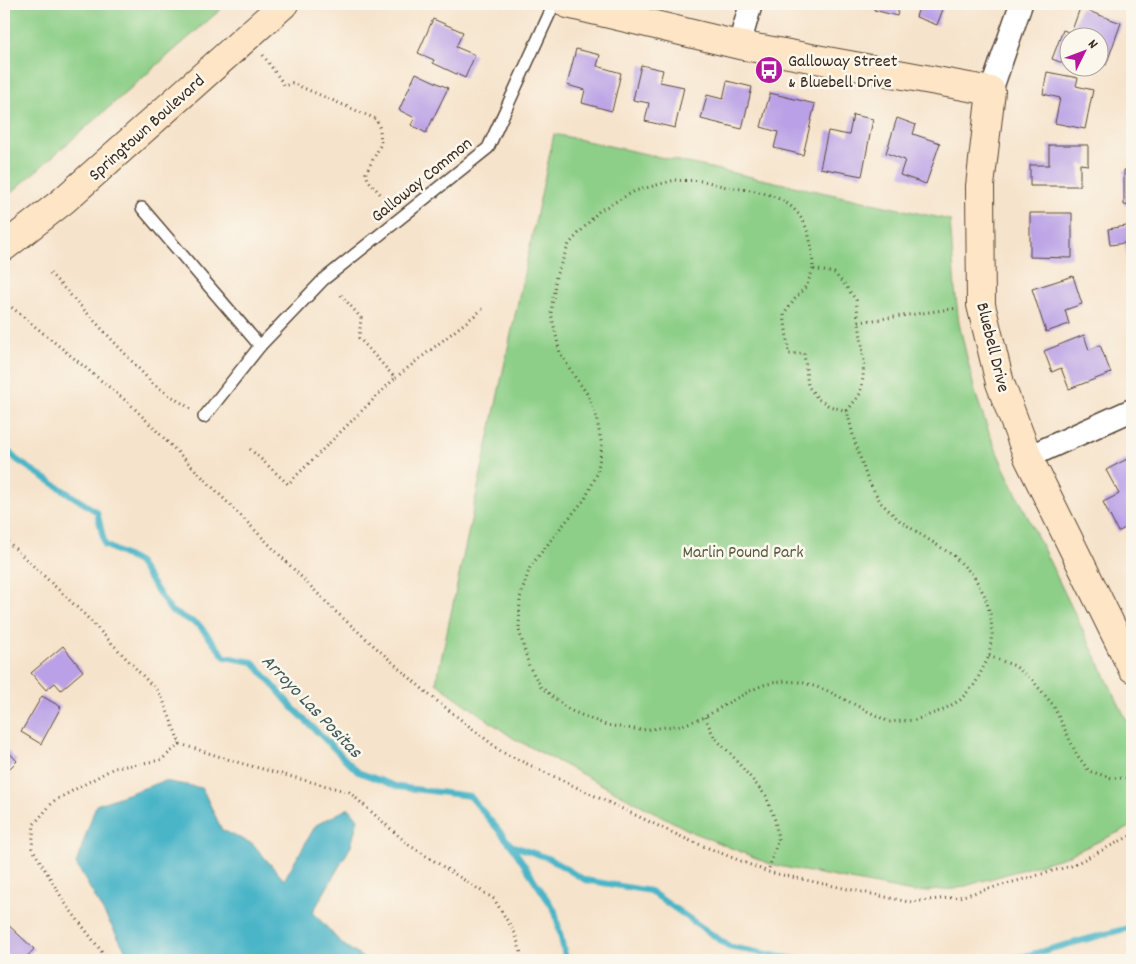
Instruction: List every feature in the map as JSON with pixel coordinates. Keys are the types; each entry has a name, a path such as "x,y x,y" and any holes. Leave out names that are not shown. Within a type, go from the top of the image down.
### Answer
{"street":[{"name":"Springtown Boulevard","path":"4,247 63,201 284,4"},
{"path":"567,4 739,44 991,92"},
{"path":"739,44 751,4"},
{"name":"Bluebell Drive","path":"1021,4 991,92 980,186 981,305 1000,383 1028,457 1132,668"},
{"path":"1028,457 1132,410"}],"lane":[{"name":"Galloway Common","path":"204,417 260,346 323,280 488,148 554,4"},
{"path":"142,208 260,346"}],"path":[{"path":"261,52 285,86 292,82 376,119 380,130 381,144 366,173 368,180 400,218"},
{"path":"675,180 701,181 760,192 785,201 802,218 810,234 813,253 813,269 807,285 784,314 789,354 804,353 808,386 818,399 829,406 847,411 867,478 881,503 900,521 954,556 973,575 985,596 991,617 992,634 989,656 975,684 960,700 943,710 915,720 889,722 826,690 801,682 781,681 763,685 705,717 683,725 641,730 606,725 569,710 541,687 528,666 518,630 520,598 530,567 585,499 597,474 602,446 596,415 588,395 560,353 551,313 556,276 569,244 599,211 636,192 675,180"},
{"path":"813,269 834,273 856,300 864,361 863,378 860,394 847,411"},
{"path":"50,273 153,384 204,417"},
{"path":"341,295 361,318 359,338 395,378"},
{"path":"4,301 131,405 335,611 427,693 502,752 686,839 768,872 909,902 959,897 1072,866 1132,835"},
{"path":"859,322 981,305"},
{"path":"250,448 288,484 395,378 484,308"},
{"path":"4,538 84,614 161,695 180,744"},
{"path":"989,656 1015,666 1033,681 1053,704 1078,755 1090,771 1112,778 1132,778"},
{"path":"705,717 714,737 731,754 766,796 775,820 778,839 768,872"},
{"path":"108,960 65,903 32,848 34,824 54,801 114,768 161,760 180,744"},
{"path":"180,744 240,763 349,792 409,845 494,899 515,933 523,960"}],"green space":[{"path":"4,4 227,4 4,199"},
{"name":"Marlin Pound Park","path":"554,134 950,220 959,323 975,392 988,430 1003,466 1132,731 1132,826 1065,857 955,889 913,892 773,865 692,832 513,738 436,683"}],"water":[{"path":"164,781 202,788 222,830 253,844 284,880 316,825 349,808 358,819 351,846 313,912 341,943 366,960 131,960 76,864 96,805"}],"building":[{"path":"876,4 900,4 897,16 874,10"},
{"path":"920,4 945,4 937,25 916,17"},
{"path":"946,4 961,4 959,9"},
{"path":"1080,8 1121,23 1108,59 1108,28 1073,28"},
{"path":"433,19 463,32 456,47 475,55 465,78 433,63 434,60 418,53"},
{"path":"1058,43 1058,61 1052,59"},
{"path":"576,49 600,55 597,66 621,73 612,111 582,103 585,90 567,85"},
{"path":"641,65 663,70 660,82 684,87 675,128 645,121 649,103 633,100"},
{"path":"1047,72 1058,74 1058,78 1078,78 1076,86 1093,90 1085,129 1055,123 1060,98 1043,94"},
{"path":"416,73 448,88 426,133 411,125 415,118 399,110"},
{"path":"727,81 752,87 742,129 701,119 707,95 723,99"},
{"path":"770,93 815,104 803,155 774,148 778,132 761,127"},
{"path":"853,115 873,119 862,176 820,168 828,131 849,135"},
{"path":"897,118 916,125 913,134 940,143 926,184 900,175 905,160 886,153"},
{"path":"1049,145 1088,145 1088,165 1080,164 1080,186 1030,186 1030,165 1049,165"},
{"path":"1124,170 1132,170 1132,206 1124,205"},
{"path":"1030,213 1072,213 1072,258 1030,257"},
{"path":"1132,225 1131,284 1125,243 1110,245 1108,229"},
{"path":"1073,276 1082,304 1065,310 1069,324 1046,332 1032,289"},
{"path":"1084,335 1089,350 1100,345 1111,373 1069,389 1061,368 1052,372 1044,351"},
{"path":"1127,459 1132,469 1132,524 1118,532 1103,502 1119,494 1106,470"},
{"path":"63,646 83,671 61,690 55,683 46,690 31,673"},
{"path":"42,696 61,707 41,744 21,732"},
{"path":"4,747 17,761 4,774"},
{"path":"4,921 34,949 24,960 12,960 4,953"}],"waterway":[{"name":"Arroyo Las Positas","path":"4,447 17,460 97,512 105,545 138,562 171,611 199,625 225,657 253,662 293,708 358,772 398,787 470,796 511,845 555,911 566,960"},
{"path":"511,845 548,858 585,880 650,891 730,947 799,960"},
{"path":"1010,960 1132,927"}],"place":[{"name":"Galloway Street & Bluebell Drive","path":"769,70"}]}
